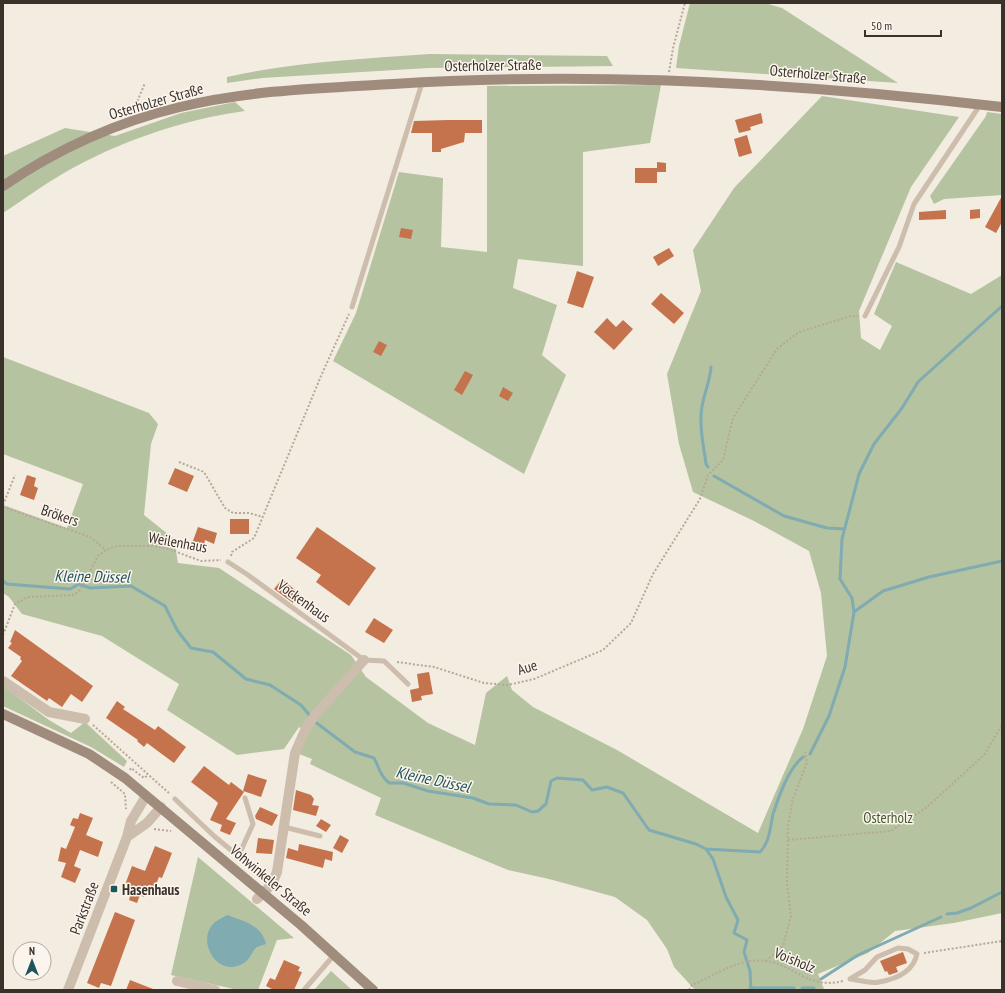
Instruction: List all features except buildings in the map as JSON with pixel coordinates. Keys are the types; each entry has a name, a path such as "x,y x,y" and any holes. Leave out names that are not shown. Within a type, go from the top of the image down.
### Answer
{"main road":[{"name":"Osterholzer Straße","path":"3,186 54,156 97,135 141,119 178,108 220,99 307,89 422,82 542,78 671,79 820,88 1002,107"},
{"name":"Vohwinkeler Straße","path":"3,714 89,754 125,778 161,807 259,896 334,955 374,990"}],"street":[{"path":"259,896 272,884 277,872 295,753 306,728 315,715 364,660"},
{"path":"3,681 49,712 85,719"},
{"name":"Parkstraße","path":"68,990 127,837 131,821 146,796"},
{"path":"127,837 147,823 161,807"},
{"path":"177,981 215,990"}],"lane":[{"path":"352,307 422,82"},
{"path":"865,316 899,247 914,204 980,104"},
{"name":"Vockenhaus","path":"228,562 364,660"},
{"path":"364,660 384,661 408,684"},
{"name":"Vohwinkeler Straße","path":"238,857 252,824 245,798"},
{"name":"Vohwinkeler Straße","path":"175,799 238,857 272,884"},
{"path":"284,828 320,836"},
{"path":"898,948 908,949 917,954 915,962 908,972 878,982 850,979 865,970 877,957 898,948"},
{"path":"304,990 334,955"}],"path":[{"path":"671,79 669,72 672,48 685,3"},
{"path":"141,119 137,111 137,102 145,83"},
{"path":"228,562 232,552 254,538 321,376 352,307"},
{"name":"Aue","path":"384,661 434,667 484,683 508,685 534,679 603,650 620,636 631,623 653,574 700,499 708,475 723,460 733,418 777,349 800,332 851,316 865,316"},
{"path":"179,462 204,472 225,508 233,513 249,513 263,517"},
{"name":"Brökers","path":"15,475 3,506 90,538 106,550"},
{"name":"Weilenhaus","path":"106,550 117,546 154,546 166,548 201,561 218,559 228,562"},
{"path":"3,634 15,604 28,597 65,596 74,594 80,590 88,578 98,556 106,550"},
{"path":"85,719 175,799"},
{"path":"788,840 891,831 927,807 984,755 1002,725"},
{"path":"766,961 783,946 790,916 787,885 789,815 793,799 807,762 806,752"},
{"path":"109,780 124,794 126,805 125,819 131,821"},
{"path":"147,823 152,830 171,830"},
{"path":"917,954 1002,942"},
{"name":"Voisholz","path":"689,990 692,985 741,963 753,961 766,961 813,982 827,983 850,979"}],"green space":[{"path":"690,3 765,3 782,8 898,83 676,68 679,46"},
{"path":"430,54 607,56 613,66 428,68 262,78 227,83 227,77 302,64"},
{"path":"661,85 650,143 583,152 583,266 518,259 513,288 557,305 542,355 566,375 524,474 333,361 356,313 399,172 443,178 441,247 487,252 487,86"},
{"name":"Osterholz","path":"822,96 959,117 911,187 859,311 861,338 880,350 892,326 874,314 896,262 971,294 1002,275 1002,913 954,923 895,931 868,953 818,974 824,989 869,990 695,990 674,967 667,949 647,920 615,897 549,879 508,870 375,815 381,798 310,764 312,759 299,754 307,732 299,727 284,749 237,755 167,710 179,684 102,636 22,614 9,597 3,593 3,505 67,528 83,484 3,454 3,357 149,413 158,424 151,444 144,515 174,539 178,563 219,568 351,655 366,677 428,723 475,745 486,693 507,676 512,690 533,707 617,750 758,833 803,729 827,656 821,593 809,551 754,521 693,492 679,444 667,374 701,291 693,250 734,188"},
{"path":"235,102 245,111 175,126 152,133 106,151 64,173 3,213 3,156 65,128 115,136 181,113"},
{"path":"987,112 1002,114 1002,195 944,199 934,204 930,196 986,116"},
{"path":"3,686 49,720 71,733 85,722 127,761 124,767 91,747 3,706"},
{"path":"198,857 294,938 277,940 258,990 238,990 171,975"},
{"path":"331,971 352,990 314,990"}],"water":[{"path":"227,915 256,928 264,938 266,944 257,947 242,964 229,967 215,960 210,953 207,937 209,930 214,923"}],"waterway":[{"path":"810,754 829,716 845,667 854,612 852,598 840,579 842,539 859,474 874,444 902,408 918,382 1002,306"},
{"path":"708,467 706,464 702,440 701,410 711,367"},
{"path":"714,476 784,516 827,528 845,529"},
{"path":"854,612 883,591 929,577 1002,561"},
{"name":"Kleine Düssel","path":"3,581 7,584 70,589 79,584 90,588 131,586 165,606 177,630 191,648 213,652 246,679 270,685 301,705 311,717"},
{"name":"Kleine Düssel","path":"314,721 355,752 374,758 381,774 389,783 403,783 428,791 473,798 489,804 516,805 532,812 538,811 546,804 551,781 557,778 583,780 592,790 607,787 623,793 649,830 696,844 706,849 713,859 726,897 738,920 734,933 747,940 744,952 750,971 751,990"},
{"path":"706,849 760,852 768,839 773,814 788,776 803,757"},
{"path":"947,914 957,913 971,908 1002,892"},
{"path":"821,979 858,955 941,917"},
{"path":"750,988 794,988"},
{"path":"802,988 814,988"}],"place":[{"name":"Hasenhaus","path":"114,889"}]}
